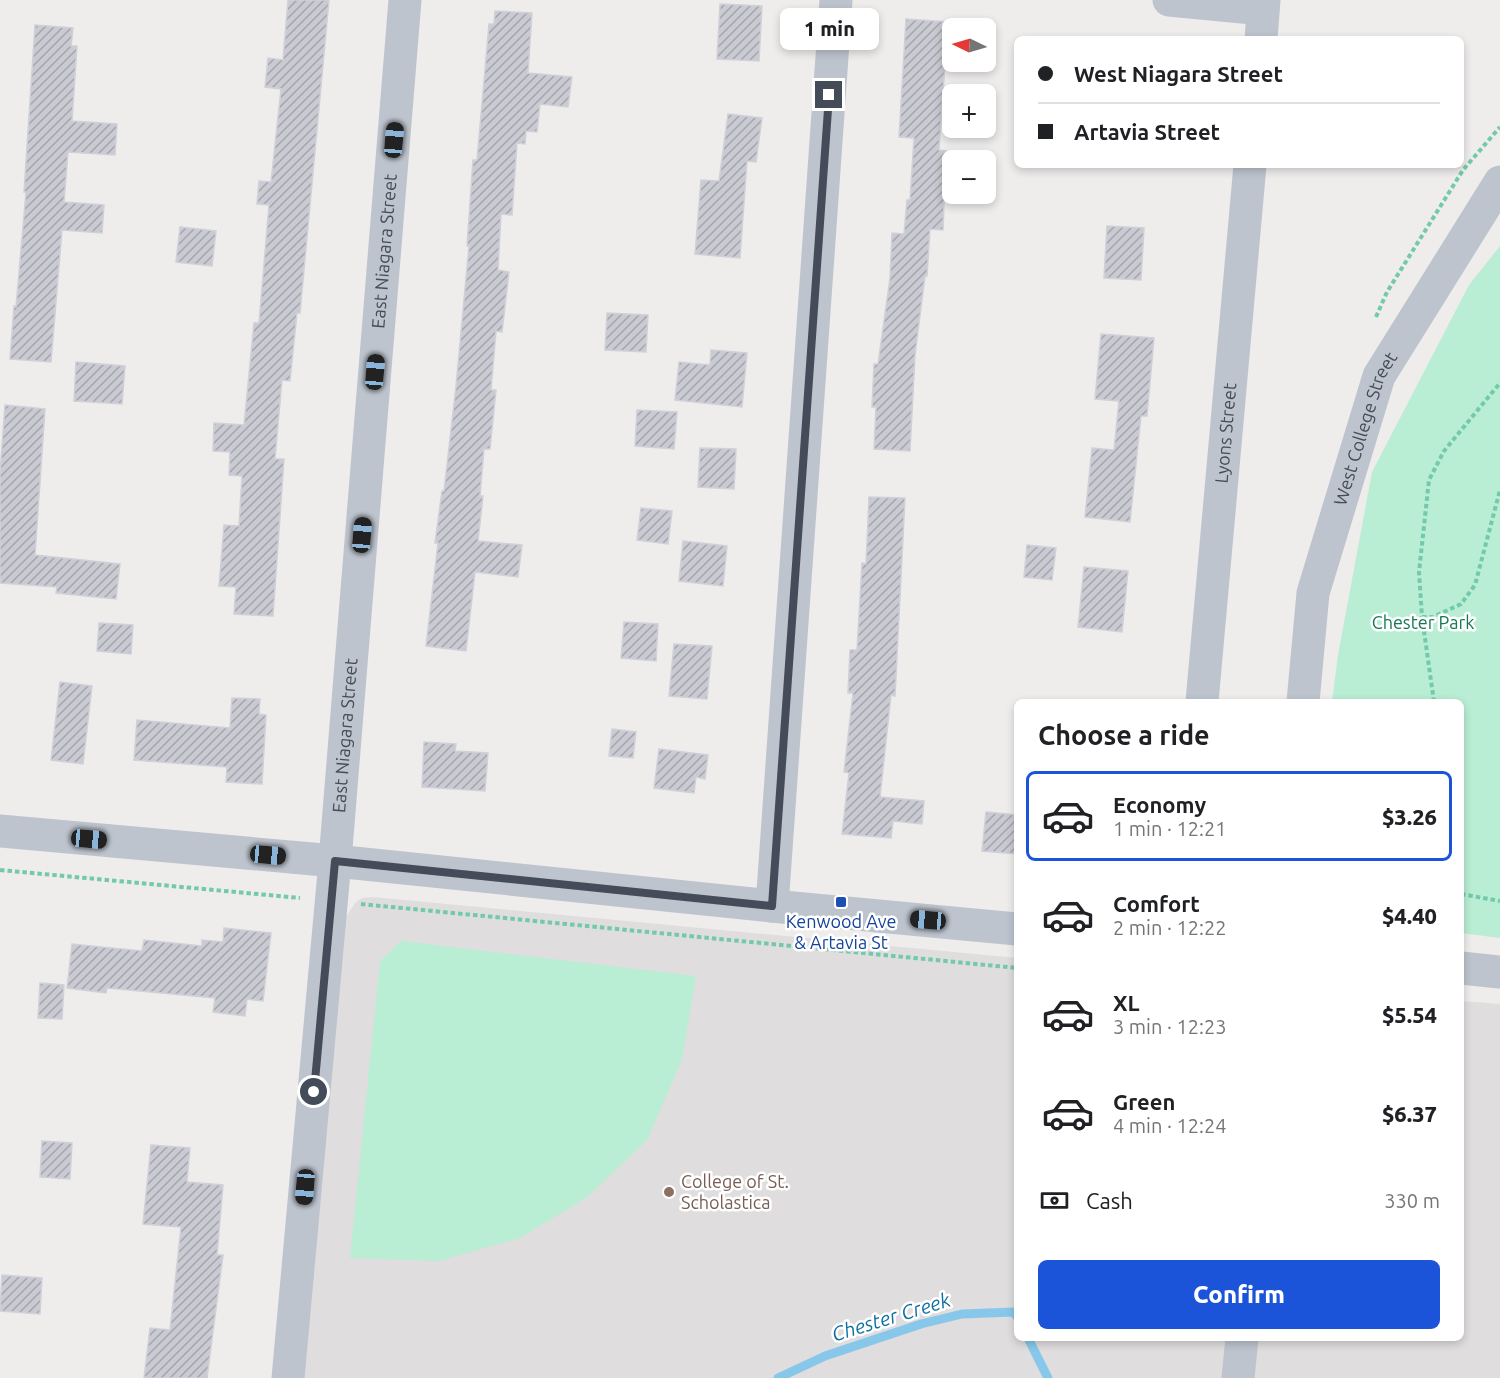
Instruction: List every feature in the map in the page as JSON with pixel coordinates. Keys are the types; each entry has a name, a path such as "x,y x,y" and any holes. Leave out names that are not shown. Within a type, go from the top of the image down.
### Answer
{"street":[{"name":"East Niagara Street","path":"288,1378 335,861 405,0"},
{"path":"772,906 836,0"},
{"path":"1169,0 1263,16"},
{"name":"Lyons Street","path":"1202,699 1250,168"},
{"name":"West College Street","path":"1303,699 1313,593 1379,376 1500,182"},
{"path":"0,831 335,861 772,906 1014,928"},
{"path":"1464,968 1500,972"},
{"path":"1238,1378 1242,1341"}],"path":[{"path":"1434,699 1422,617 1419,572 1429,480 1444,451 1500,383"},
{"path":"1422,617 1433,617 1461,604 1475,585 1500,490"},
{"path":"0,870 1014,968"},
{"path":"1464,894 1500,900"}],"shaded area":[{"name":"College of St. Scholastica","path":"373,897 1014,958 1014,1341 1464,1341 1464,1001 1500,1004 1500,1378 303,1378 345,918 356,902 362,898"}],"green space":[{"name":"Chester Park","path":"1500,246 1500,938 1464,933 1464,699 1332,699 1338,655 1372,472 1469,285"},
{"path":"401,941 696,976 682,1060 647,1140 586,1198 520,1238 439,1261 350,1258 380,961"}],"building":[{"path":"288,0 329,0 300,313 297,313 290,381 282,380 275,459 284,459 273,616 234,614 236,587 219,586 224,525 239,526 242,476 229,475 230,452 213,451 214,423 244,425 254,323 259,323 269,205 257,204 259,181 271,182 281,89 265,87 268,58 283,60"},
{"path":"720,4 762,6 759,61 717,59"},
{"path":"495,11 532,13 528,73 572,77 568,107 540,104 537,132 526,131 525,144 517,143 512,215 501,214 498,270 509,272 502,332 496,331 491,390 496,390 490,449 484,449 480,496 483,496 478,541 522,545 518,577 475,572 466,651 426,646 438,543 435,543 442,491 444,491 456,386 469,246 467,246 473,160 477,160 489,24 494,24"},
{"path":"906,19 942,22 942,72 944,72 939,150 942,150 943,230 930,229 927,276 925,276 915,355 910,451 874,449 876,407 872,407 874,364 878,364 890,278 892,233 904,234 907,200 910,200 914,138 899,137"},
{"path":"35,25 73,28 71,46 77,46 72,121 117,124 115,155 68,152 64,202 104,205 102,233 62,230 51,362 10,359 26,192 24,192"},
{"path":"728,114 762,118 756,162 747,161 740,258 695,254 701,180 719,181"},
{"path":"1107,226 1144,228 1141,280 1104,278"},
{"path":"180,227 216,231 212,266 176,262"},
{"path":"607,313 648,315 646,352 605,350"},
{"path":"1101,334 1154,338 1147,416 1141,416 1130,522 1085,517 1092,448 1114,450 1119,401 1095,399"},
{"path":"711,350 747,353 742,407 675,400 679,362 710,365"},
{"path":"76,362 125,366 122,404 74,401"},
{"path":"5,405 45,409 35,555 120,564 116,599 56,593 57,587 0,583 0,473"},
{"path":"637,410 677,412 674,449 635,446"},
{"path":"700,448 736,449 734,489 698,487"},
{"path":"869,497 905,498 895,696 891,695 880,797 924,801 922,824 893,821 891,838 842,834 849,773 844,772 853,693 848,693 850,650 857,650 862,563 866,564"},
{"path":"641,508 672,511 668,544 637,540"},
{"path":"683,541 727,546 723,586 679,581"},
{"path":"1027,545 1056,548 1052,580 1024,577"},
{"path":"1084,567 1128,571 1122,632 1078,627"},
{"path":"624,622 658,624 656,661 621,658"},
{"path":"99,623 133,625 131,654 97,651"},
{"path":"674,644 712,646 707,699 669,696"},
{"path":"60,682 92,686 83,764 51,760"},
{"path":"232,698 260,699 259,714 266,715 262,784 226,782 227,767 134,760 137,720 230,728"},
{"path":"612,729 636,732 633,758 609,756"},
{"path":"424,742 456,744 455,751 488,753 485,791 422,787"},
{"path":"659,749 708,755 705,779 696,777 694,793 654,788"},
{"path":"986,812 1014,815 1014,854 982,851"},
{"path":"224,928 271,933 263,1001 247,999 245,1016 213,1012 215,998 107,988 106,993 67,988 72,944 142,951 144,940 202,946 202,940 223,942"},
{"path":"40,983 64,985 62,1019 38,1018"},
{"path":"42,1141 72,1143 70,1179 40,1177"},
{"path":"151,1145 190,1148 187,1182 223,1185 217,1255 223,1255 207,1378 144,1378 150,1328 170,1330 181,1227 143,1224"},
{"path":"2,1275 42,1278 40,1314 0,1311"}],"waterway":[{"name":"Chester Creek","path":"778,1378 825,1356 921,1324 962,1314 1014,1312"},
{"name":"Chester Creek","path":"1030,1341 1048,1378"}],"place":[{"name":"Kenwood Ave & Artavia St","path":"841,902"},
{"name":"College of St. Scholastica","path":"669,1192"}],"route":[{"path":"314,1092 335,861 772,906 829,95"}]}
